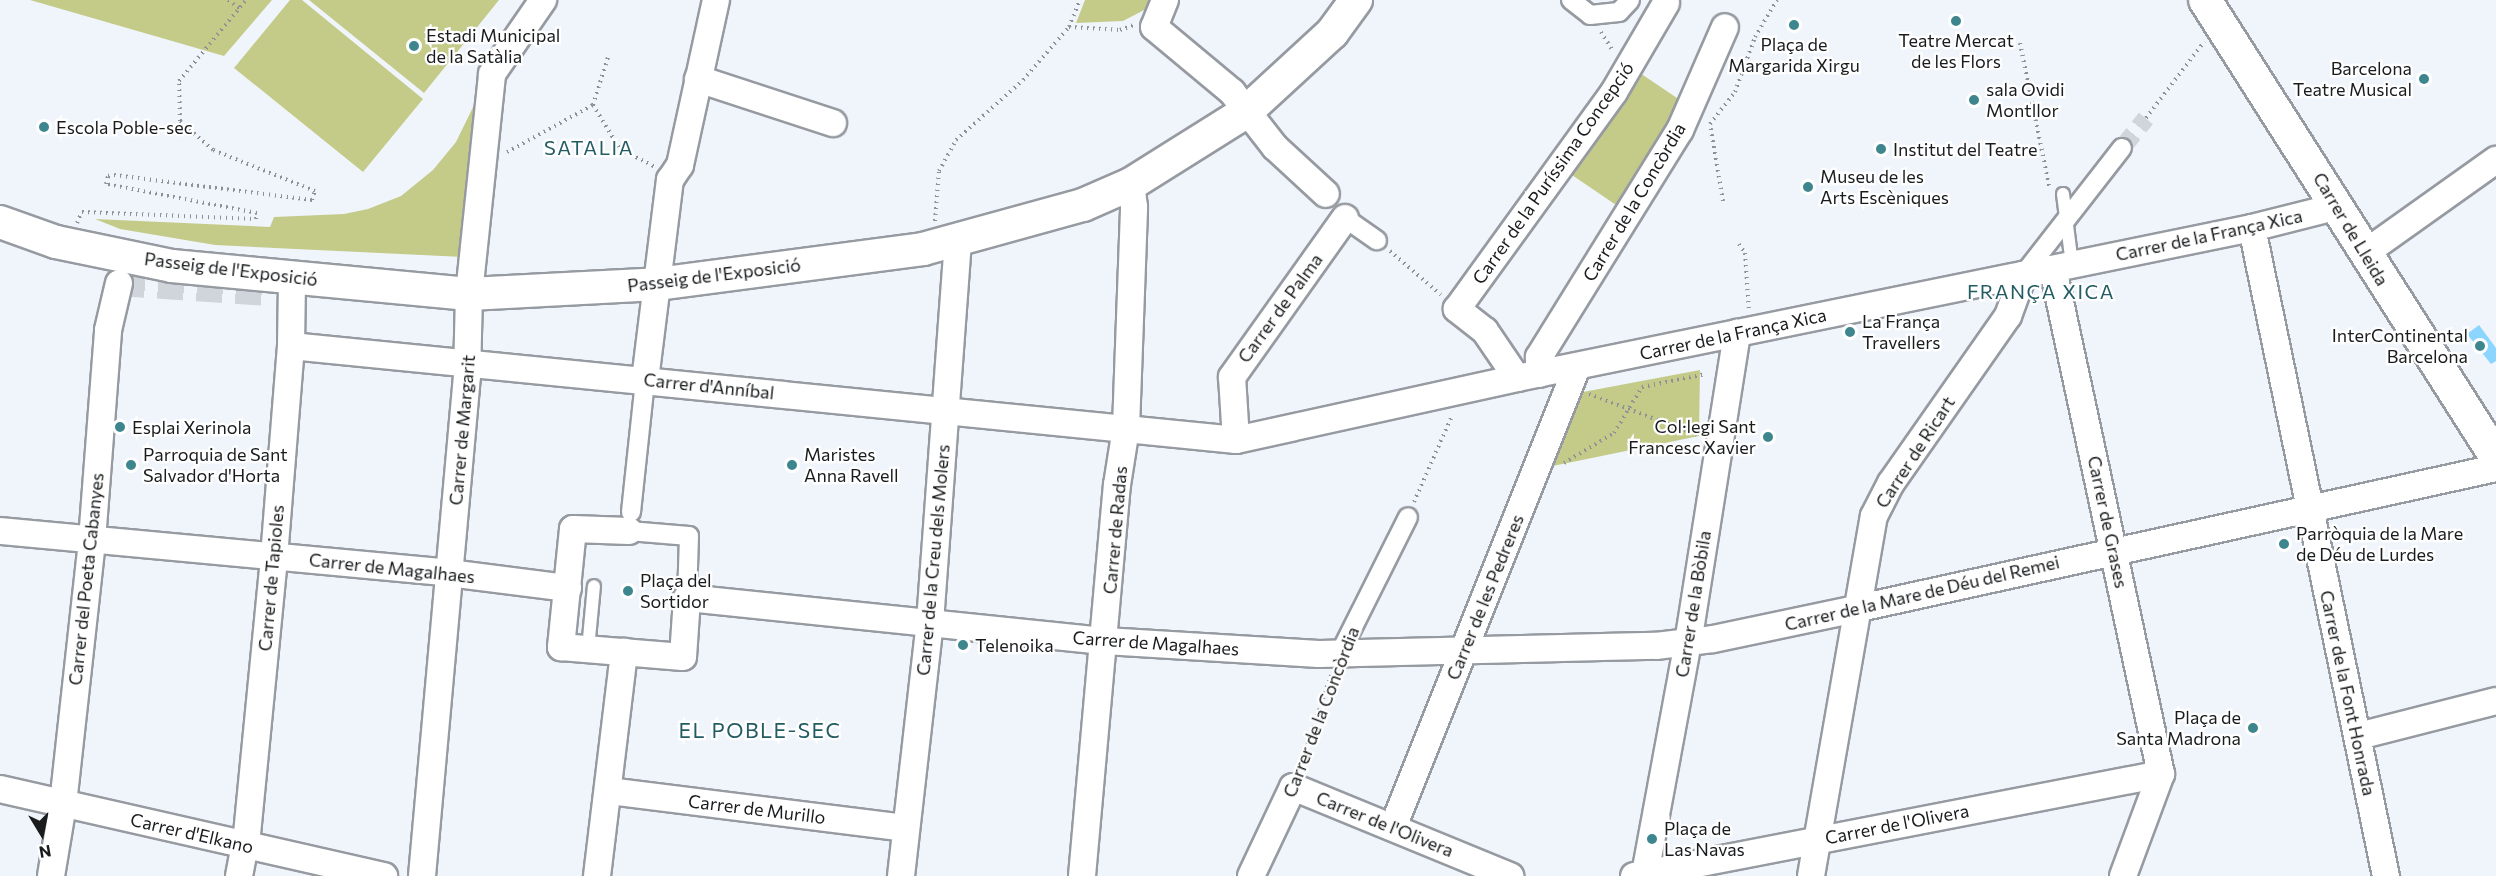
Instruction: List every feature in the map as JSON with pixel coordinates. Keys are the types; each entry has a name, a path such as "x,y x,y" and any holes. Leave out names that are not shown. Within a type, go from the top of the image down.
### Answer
{"street":[{"name":"Carrer de Margarit","path":"422,876 468,363 469,294 492,74 543,0"},
{"path":"630,522 644,385 670,180 680,165 716,0"},
{"path":"1165,0 1146,26 1232,92 1275,147 1326,194"},
{"name":"Passeig de l'Exposició","path":"0,222 56,242 172,266 281,283 469,294 658,284 946,233 1083,205 1131,184 1246,112 1332,33 1356,0"},
{"path":"1571,0 1590,15 1619,12 1630,0"},
{"name":"Carrer de Lleida","path":"2205,0 2339,206 2365,254 2496,457"},
{"name":"Carrer de la Puríssima Concepció","path":"1457,309 1626,73 1666,3"},
{"name":"Carrer de la Concòrdia","path":"1528,376 1680,130 1725,27"},
{"path":"698,78 833,123"},
{"name":"Carrer de Ricart","path":"1812,876 1854,609 1874,516 1891,483 2008,316 2023,275 2122,148"},
{"path":"2365,254 2496,160"},
{"name":"Carrer de Radas","path":"1082,876 1105,641 1117,485 1126,428 1134,207 1131,184"},
{"name":"Carrer de la França Xica","path":"1126,428 1236,440 1577,367 1743,323 2023,275 2252,228 2339,206"},
{"path":"1345,218 1377,240"},
{"name":"Carrer de Palma","path":"1236,440 1232,376 1345,218"},
{"name":"Carrer de la Font Honrada","path":"2252,228 2309,510 2359,736 2386,876"},
{"name":"Carrer de la Creu dels Molers","path":"901,876 930,622 946,410 946,233"},
{"name":"Carrer de Grases","path":"2063,267 2114,550 2162,774"},
{"name":"Carrer del Poeta Cabanyes","path":"51,876 63,804 92,540 108,330 119,283"},
{"name":"Carrer de Tapioles","path":"239,876 246,846 274,557 291,346 281,283"},
{"path":"1457,309 1485,331 1528,376"},
{"name":"Carrer de la Bòbila","path":"1646,874 1743,323"},
{"name":"Carrer d'Anníbal","path":"291,346 468,363 644,385 946,410 1126,428"},
{"name":"Carrer de les Pedreres","path":"1393,827 1577,367"},
{"name":"Carrer de la Mare de Déu del Remei","path":"1339,655 1688,643 1854,609 2114,550 2309,510 2496,468"},
{"name":"Carrer de la Concòrdia","path":"1339,655 1408,516"},
{"path":"630,522 689,536 683,657 561,647 568,588 573,529 630,522"},
{"name":"Carrer de Magalhaes","path":"0,531 449,573 568,588"},
{"name":"Carrer de Magalhaes","path":"687,598 1105,641 1339,655"},
{"path":"597,876 624,652"},
{"path":"2359,736 2496,700"},
{"path":"2123,876 2162,774"},
{"name":"Carrer de l'Olivera","path":"1646,874 1817,839 2162,774"},
{"name":"Carrer de la Concòrdia","path":"1251,876 1293,787"},
{"name":"Carrer de l'Olivera","path":"1293,787 1510,876"},
{"name":"Carrer d'Elkano","path":"0,789 384,876"},
{"name":"Carrer de Murillo","path":"609,791 906,828"}],"lane":[{"path":"2063,194 2063,267"},
{"path":"588,649 594,586"}],"path":[{"path":"228,0 239,8"},
{"path":"74,230 82,212 256,219 257,213 116,188 106,184 108,176 312,200 315,191 213,150 180,121 179,81 246,0"},
{"path":"946,233 939,171 956,140 1023,80 1069,27 1080,0"},
{"path":"1723,201 1710,124 1735,92 1755,37 1777,0"},
{"path":"1590,15 1626,73"},
{"path":"1069,27 1120,30 1129,24 1146,26"},
{"path":"2146,118 2207,39"},
{"path":"2020,43 2062,224"},
{"path":"502,154 593,105 609,54"},
{"path":"593,105 620,149 660,170"},
{"path":"1377,240 1457,309"},
{"path":"1739,244 1745,253 1743,323"},
{"path":"1561,464 1614,433 1642,387 1706,374"},
{"path":"1583,392 1703,438"},
{"path":"1408,516 1454,412"},
{"name":"Carrer de la Concòrdia","path":"1293,787 1339,655"}],"green space":[{"path":"30,0 272,0 224,56"},
{"path":"290,0 302,0 423,99 363,172 234,68"},
{"name":"Estadi Municipal de la Satàlia","path":"309,0 499,0 424,93"},
{"path":"1085,0 1148,0 1148,8 1123,21 1076,23"},
{"path":"1637,71 1680,100 1619,207 1569,173"},
{"path":"477,99 463,257 215,245 120,229 95,219 270,227 274,217 344,214 368,209 401,196 433,170 456,142"},
{"path":"1700,370 1699,436 1548,467 1583,392"}],"water":[{"path":"2479,325 2496,348 2496,361 2491,364 2467,334"}],"tunnel":[{"path":"2122,148 2146,118"},
{"path":"119,283 269,293"}],"place":[{"name":"Teatre Mercat de les Flors","path":"1956,21"},
{"name":"Plaça de Margarida Xirgu","path":"1794,25"},
{"name":"Estadi Municipal de la Satàlia","path":"414,46"},
{"name":"Barcelona Teatre Musical","path":"2424,79"},
{"name":"sala Ovidi Montllor","path":"1974,100"},
{"name":"Escola Poble-sec","path":"44,127"},
{"name":"Institut del Teatre","path":"1881,149"},
{"name":"Museu de les Arts Escèniques","path":"1808,187"},
{"name":"La França Travellers","path":"1850,332"},
{"name":"InterContinental Barcelona","path":"2480,346"},
{"name":"Esplai Xerinola","path":"120,427"},
{"name":"Col·legi Sant Francesc Xavier","path":"1768,437"},
{"name":"Parroquia de Sant Salvador d'Horta","path":"131,465"},
{"name":"Maristes Anna Ravell","path":"792,465"},
{"name":"Parròquia de la Mare de Déu de Lurdes","path":"2284,544"},
{"name":"Plaça del Sortidor","path":"628,591"},
{"name":"Telenoika","path":"963,645"},
{"name":"Plaça de Santa Madrona","path":"2253,728"},
{"name":"Plaça de Las Navas","path":"1652,839"}],"district":[{"name":"SATALIA","path":"589,147"},
{"name":"FRANÇA XICA","path":"2041,291"},
{"name":"EL POBLE-SEC","path":"760,730"}]}
